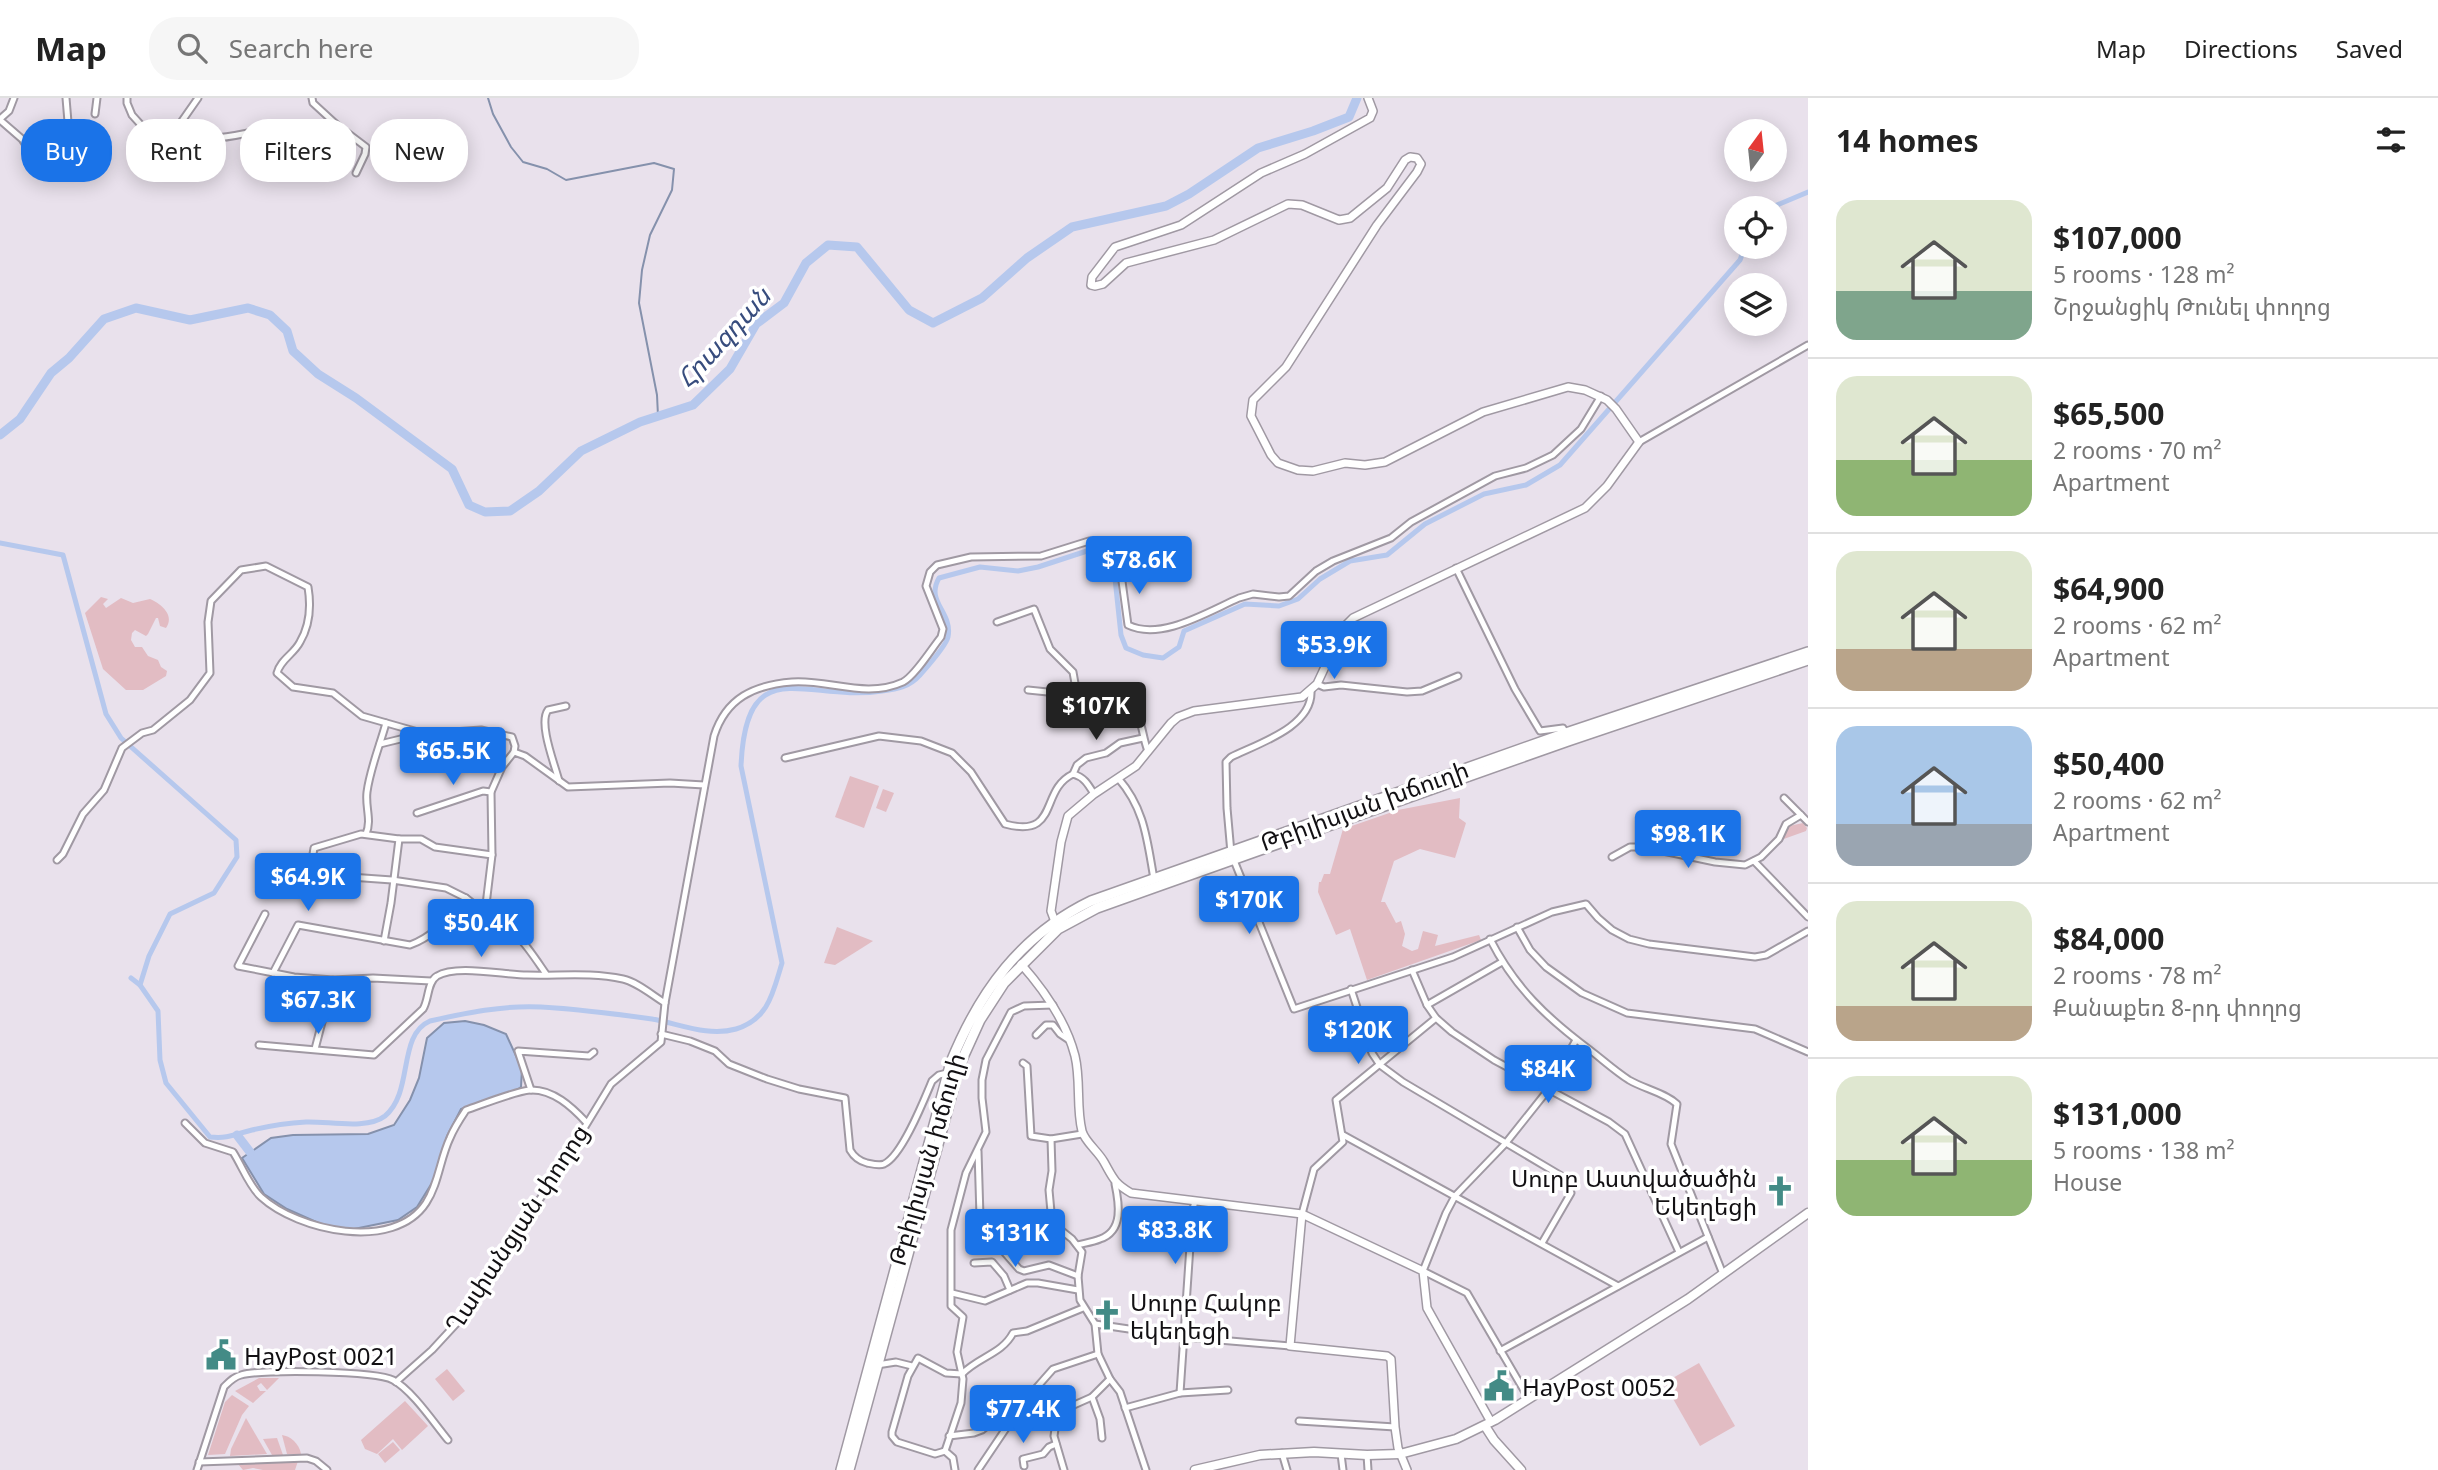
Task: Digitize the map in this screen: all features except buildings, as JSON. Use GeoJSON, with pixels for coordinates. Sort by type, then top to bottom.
{"type":"FeatureCollection","features":[{"type":"Feature","properties":{"kind":"main road","name":"Թբիլիսյան խճուղի"},"geometry":{"type":"LineString","coordinates":[[841,1470],[960,1064],[985,1011],[1004,983],[1056,925],[1566,733],[1808,652]]}},
{"type":"Feature","properties":{"kind":"main road","name":"Թբիլիսյան խճուղի"},"geometry":{"type":"LineString","coordinates":[[849,1470],[868,1383],[877,1365],[947,1073],[982,997],[1015,957],[1091,901],[1154,879],[1232,857],[1808,660]]}},
{"type":"Feature","properties":{"kind":"main road"},"geometry":{"type":"LineString","coordinates":[[1195,1470],[1260,1455],[1282,1453],[1400,1454],[1456,1439],[1488,1424],[1688,1299],[1808,1213]]}},
{"type":"Feature","properties":{"kind":"main road"},"geometry":{"type":"LineString","coordinates":[[1488,1424],[1494,1440],[1521,1470]]}},
{"type":"Feature","properties":{"kind":"street"},"geometry":{"type":"LineString","coordinates":[[14,98],[9,111],[0,120],[21,138]]}},
{"type":"Feature","properties":{"kind":"street"},"geometry":{"type":"LineString","coordinates":[[66,98],[68,119]]}},
{"type":"Feature","properties":{"kind":"street"},"geometry":{"type":"LineString","coordinates":[[95,114],[97,98]]}},
{"type":"Feature","properties":{"kind":"street"},"geometry":{"type":"LineString","coordinates":[[127,98],[136,119]]}},
{"type":"Feature","properties":{"kind":"street"},"geometry":{"type":"LineString","coordinates":[[183,119],[198,98]]}},
{"type":"Feature","properties":{"kind":"street"},"geometry":{"type":"LineString","coordinates":[[312,98],[313,103],[330,119]]}},
{"type":"Feature","properties":{"kind":"street"},"geometry":{"type":"LineString","coordinates":[[1368,98],[1373,111],[1370,118],[1305,154],[1261,173],[1181,225],[1115,247],[1092,277],[1091,285],[1103,284],[1126,263],[1214,240],[1288,204],[1301,205],[1332,219],[1350,218],[1387,188],[1405,160],[1413,157],[1420,160],[1417,172],[1377,225],[1286,367],[1253,400],[1251,416],[1271,456],[1287,467],[1298,470],[1313,471],[1345,463],[1377,464],[1395,459],[1483,412],[1559,387],[1576,387],[1604,398],[1616,409],[1639,442]]}},
{"type":"Feature","properties":{"kind":"street"},"geometry":{"type":"LineString","coordinates":[[356,139],[366,147],[356,173]]}},
{"type":"Feature","properties":{"kind":"street"},"geometry":{"type":"LineString","coordinates":[[1056,925],[1051,911],[1065,825],[1074,809],[1136,766],[1171,723],[1187,713],[1302,697],[1317,684],[1343,628],[1353,618],[1585,508],[1607,486],[1639,442],[1808,345]]}},
{"type":"Feature","properties":{"kind":"street"},"geometry":{"type":"LineString","coordinates":[[947,1073],[939,1075],[932,1082],[902,1144],[884,1164],[875,1165],[862,1162],[853,1156],[850,1150],[845,1098],[799,1089],[767,1079],[729,1064],[715,1051],[661,1032],[716,730],[736,698],[758,689],[793,681],[862,689],[895,685],[907,680],[941,637],[943,629],[926,586],[930,572],[937,565],[971,557],[1041,556],[1089,541],[1111,545],[1118,552],[1128,625],[1138,630],[1158,631],[1253,594],[1289,596],[1316,571],[1333,561],[1391,538],[1411,522],[1495,476],[1526,468],[1553,455],[1581,429],[1604,398]]}},
{"type":"Feature","properties":{"kind":"street"},"geometry":{"type":"LineString","coordinates":[[57,860],[63,854],[83,814],[104,790],[122,748],[142,733],[153,730],[190,700],[210,673],[208,622],[211,601],[241,570],[266,566],[309,587],[311,607],[300,642],[278,667],[277,673],[293,687],[333,693],[362,716],[425,734]]}},
{"type":"Feature","properties":{"kind":"street"},"geometry":{"type":"LineString","coordinates":[[1456,568],[1515,689],[1540,731],[1563,728],[1566,733]]}},
{"type":"Feature","properties":{"kind":"street"},"geometry":{"type":"LineString","coordinates":[[997,622],[1034,609],[1050,649],[1073,672],[1077,695]]}},
{"type":"Feature","properties":{"kind":"street"},"geometry":{"type":"LineString","coordinates":[[1317,684],[1324,687],[1341,684],[1407,692],[1422,691],[1458,676]]}},
{"type":"Feature","properties":{"kind":"street"},"geometry":{"type":"LineString","coordinates":[[1028,690],[1077,695],[1089,701],[1135,710],[1142,722],[1143,738],[1148,751]]}},
{"type":"Feature","properties":{"kind":"street"},"geometry":{"type":"LineString","coordinates":[[1311,691],[1311,701],[1294,725],[1226,762],[1232,857],[1294,1009],[1453,957],[1552,912],[1586,904],[1612,930],[1629,939],[1755,957],[1766,956],[1808,931]]}},
{"type":"Feature","properties":{"kind":"street"},"geometry":{"type":"LineString","coordinates":[[559,781],[545,730],[544,716],[548,710],[566,706]]}},
{"type":"Feature","properties":{"kind":"street"},"geometry":{"type":"LineString","coordinates":[[366,834],[370,823],[366,805],[367,789],[386,723]]}},
{"type":"Feature","properties":{"kind":"street"},"geometry":{"type":"LineString","coordinates":[[380,744],[425,734],[481,730],[512,737],[514,752],[502,767],[491,792],[492,855],[485,913]]}},
{"type":"Feature","properties":{"kind":"street"},"geometry":{"type":"LineString","coordinates":[[785,758],[879,736],[921,741],[952,753],[971,772],[1006,824],[1018,827],[1034,826],[1043,820],[1065,778],[1073,774],[1077,765],[1086,758],[1106,753],[1120,743],[1143,738]]}},
{"type":"Feature","properties":{"kind":"street"},"geometry":{"type":"LineString","coordinates":[[514,752],[525,756],[568,787],[670,783],[704,785]]}},
{"type":"Feature","properties":{"kind":"street"},"geometry":{"type":"LineString","coordinates":[[1073,774],[1081,776],[1094,794]]}},
{"type":"Feature","properties":{"kind":"street"},"geometry":{"type":"LineString","coordinates":[[1118,778],[1132,794],[1142,817],[1154,879]]}},
{"type":"Feature","properties":{"kind":"street"},"geometry":{"type":"LineString","coordinates":[[416,813],[483,791],[491,792]]}},
{"type":"Feature","properties":{"kind":"street"},"geometry":{"type":"LineString","coordinates":[[1784,798],[1808,822]]}},
{"type":"Feature","properties":{"kind":"street"},"geometry":{"type":"LineString","coordinates":[[1612,857],[1630,847],[1644,846],[1715,862],[1745,865],[1761,857],[1776,843],[1786,824],[1801,815]]}},
{"type":"Feature","properties":{"kind":"street"},"geometry":{"type":"LineString","coordinates":[[311,866],[314,848],[360,834],[421,839],[443,849],[492,855]]}},
{"type":"Feature","properties":{"kind":"street"},"geometry":{"type":"LineString","coordinates":[[383,941],[391,903],[398,839]]}},
{"type":"Feature","properties":{"kind":"street"},"geometry":{"type":"LineString","coordinates":[[1754,861],[1808,917]]}},
{"type":"Feature","properties":{"kind":"street"},"geometry":{"type":"LineString","coordinates":[[294,862],[350,877],[446,888],[505,923],[522,939],[546,974]]}},
{"type":"Feature","properties":{"kind":"street"},"geometry":{"type":"LineString","coordinates":[[273,973],[298,925],[410,945],[422,941],[442,925],[466,898]]}},
{"type":"Feature","properties":{"kind":"street"},"geometry":{"type":"LineString","coordinates":[[265,914],[238,967],[294,977],[333,980],[373,978],[431,981]]}},
{"type":"Feature","properties":{"kind":"street"},"geometry":{"type":"LineString","coordinates":[[1517,927],[1530,950],[1546,967],[1583,993],[1627,1013],[1755,1029],[1808,1052]]}},
{"type":"Feature","properties":{"kind":"street"},"geometry":{"type":"LineString","coordinates":[[1490,939],[1502,962],[1526,995],[1576,1040],[1629,1080],[1669,1098],[1676,1104],[1671,1144],[1723,1274]]}},
{"type":"Feature","properties":{"kind":"street"},"geometry":{"type":"LineString","coordinates":[[1427,1005],[1502,962]]}},
{"type":"Feature","properties":{"kind":"street"},"geometry":{"type":"LineString","coordinates":[[1021,964],[1053,1005],[1069,1041],[1075,1057],[1082,1134],[1103,1160],[1115,1184],[1120,1211],[1114,1228],[1104,1238],[1077,1245]]}},
{"type":"Feature","properties":{"kind":"street"},"geometry":{"type":"LineString","coordinates":[[1412,970],[1427,1005],[1436,1018],[1494,1060],[1609,1122],[1625,1135],[1679,1252]]}},
{"type":"Feature","properties":{"kind":"street"},"geometry":{"type":"LineString","coordinates":[[259,1045],[374,1055],[423,1009],[431,981],[438,975],[457,971],[529,975],[583,973],[622,978],[665,1003]]}},
{"type":"Feature","properties":{"kind":"street"},"geometry":{"type":"LineString","coordinates":[[316,1049],[333,980]]}},
{"type":"Feature","properties":{"kind":"street"},"geometry":{"type":"LineString","coordinates":[[1351,989],[1372,1053],[1380,1065],[1505,1144],[1560,1173],[1569,1184],[1571,1193],[1542,1243]]}},
{"type":"Feature","properties":{"kind":"street"},"geometry":{"type":"LineString","coordinates":[[945,1451],[961,1403],[962,1374],[957,1352],[963,1318],[952,1307],[951,1230],[966,1173],[986,1132],[982,1080],[986,1060],[1010,1012],[1024,1006],[1053,1005]]}},
{"type":"Feature","properties":{"kind":"street"},"geometry":{"type":"LineString","coordinates":[[1290,1346],[1302,1214],[1314,1169],[1342,1144],[1343,1135],[1334,1102],[1436,1018]]}},
{"type":"Feature","properties":{"kind":"street"},"geometry":{"type":"LineString","coordinates":[[1035,1035],[1046,1025],[1053,1025],[1069,1041]]}},
{"type":"Feature","properties":{"kind":"street","name":"Ղափանցյան փողոց"},"geometry":{"type":"LineString","coordinates":[[396,1382],[456,1324],[552,1181],[586,1122],[617,1077],[661,1042],[661,1032]]}},
{"type":"Feature","properties":{"kind":"street"},"geometry":{"type":"LineString","coordinates":[[1488,1424],[1427,1308],[1423,1271],[1455,1196],[1505,1144],[1548,1090],[1576,1040]]}},
{"type":"Feature","properties":{"kind":"street"},"geometry":{"type":"LineString","coordinates":[[530,1090],[518,1051],[589,1056],[594,1052]]}},
{"type":"Feature","properties":{"kind":"street"},"geometry":{"type":"LineString","coordinates":[[1023,1063],[1027,1066],[1030,1134],[1035,1138],[1051,1139],[1082,1134]]}},
{"type":"Feature","properties":{"kind":"street"},"geometry":{"type":"LineString","coordinates":[[185,1123],[205,1143],[233,1152],[259,1195],[273,1206],[321,1228],[351,1232],[405,1223],[425,1204],[436,1182],[449,1138],[466,1110],[530,1090],[568,1103],[586,1122]]}},
{"type":"Feature","properties":{"kind":"street"},"geometry":{"type":"LineString","coordinates":[[1343,1135],[1618,1286]]}},
{"type":"Feature","properties":{"kind":"street"},"geometry":{"type":"LineString","coordinates":[[1051,1139],[1052,1171],[1049,1190],[1052,1223],[1082,1252],[1078,1290],[1083,1308],[1095,1324],[1098,1354],[1110,1379],[1120,1392],[1146,1470]]}},
{"type":"Feature","properties":{"kind":"street"},"geometry":{"type":"LineString","coordinates":[[978,1151],[980,1217],[989,1233],[1019,1269],[1027,1271],[1049,1265],[1078,1276]]}},
{"type":"Feature","properties":{"kind":"street"},"geometry":{"type":"LineString","coordinates":[[1115,1184],[1131,1194],[1302,1214],[1467,1293],[1529,1399]]}},
{"type":"Feature","properties":{"kind":"street"},"geometry":{"type":"LineString","coordinates":[[1180,1393],[1190,1246],[1188,1233],[1195,1201]]}},
{"type":"Feature","properties":{"kind":"street"},"geometry":{"type":"LineString","coordinates":[[1500,1351],[1708,1237]]}},
{"type":"Feature","properties":{"kind":"street"},"geometry":{"type":"LineString","coordinates":[[974,1263],[992,1262],[1010,1290]]}},
{"type":"Feature","properties":{"kind":"street"},"geometry":{"type":"LineString","coordinates":[[1006,1280],[1019,1269]]}},
{"type":"Feature","properties":{"kind":"street"},"geometry":{"type":"LineString","coordinates":[[952,1293],[985,1301],[1021,1284],[1038,1283],[1078,1290]]}},
{"type":"Feature","properties":{"kind":"street"},"geometry":{"type":"LineString","coordinates":[[945,1451],[935,1454],[897,1442],[892,1436],[912,1366],[918,1359],[946,1373],[962,1374],[980,1359],[1004,1348],[1013,1333],[1027,1331],[1083,1308]]}},
{"type":"Feature","properties":{"kind":"street"},"geometry":{"type":"LineString","coordinates":[[1095,1324],[1183,1337],[1387,1356],[1391,1359],[1395,1427],[1400,1454],[1407,1470]]}},
{"type":"Feature","properties":{"kind":"street"},"geometry":{"type":"LineString","coordinates":[[978,1470],[1020,1408],[1053,1369],[1098,1354]]}},
{"type":"Feature","properties":{"kind":"street"},"geometry":{"type":"LineString","coordinates":[[877,1365],[896,1362],[912,1366]]}},
{"type":"Feature","properties":{"kind":"street"},"geometry":{"type":"LineString","coordinates":[[197,1470],[224,1387],[242,1374],[280,1372],[374,1375],[396,1382],[448,1440]]}},
{"type":"Feature","properties":{"kind":"street"},"geometry":{"type":"LineString","coordinates":[[949,1436],[982,1430],[1008,1408],[1066,1407],[1092,1397],[1110,1379]]}},
{"type":"Feature","properties":{"kind":"street"},"geometry":{"type":"LineString","coordinates":[[1125,1408],[1180,1393],[1228,1390]]}},
{"type":"Feature","properties":{"kind":"street"},"geometry":{"type":"LineString","coordinates":[[1092,1397],[1100,1419],[1102,1438]]}},
{"type":"Feature","properties":{"kind":"street"},"geometry":{"type":"LineString","coordinates":[[1058,1408],[1054,1429],[1064,1470]]}},
{"type":"Feature","properties":{"kind":"street"},"geometry":{"type":"LineString","coordinates":[[1299,1422],[1395,1427]]}},
{"type":"Feature","properties":{"kind":"street"},"geometry":{"type":"LineString","coordinates":[[1024,1466],[1023,1459],[1043,1454],[1056,1444]]}},
{"type":"Feature","properties":{"kind":"street"},"geometry":{"type":"LineString","coordinates":[[945,1451],[953,1458],[955,1470]]}},
{"type":"Feature","properties":{"kind":"street"},"geometry":{"type":"LineString","coordinates":[[1282,1453],[1287,1470]]}},
{"type":"Feature","properties":{"kind":"street"},"geometry":{"type":"LineString","coordinates":[[1341,1454],[1343,1470]]}},
{"type":"Feature","properties":{"kind":"street"},"geometry":{"type":"LineString","coordinates":[[1367,1455],[1368,1470]]}},
{"type":"Feature","properties":{"kind":"street"},"geometry":{"type":"LineString","coordinates":[[199,1462],[307,1458],[327,1470]]}},
{"type":"Feature","properties":{"kind":"shaded area"},"geometry":{"type":"Polygon","coordinates":[[[101,597],[108,599],[103,604],[106,608],[121,598],[133,603],[150,599],[166,611],[169,619],[166,628],[160,626],[156,618],[146,636],[135,630],[131,640],[135,647],[142,647],[148,656],[158,660],[161,667],[167,671],[166,676],[143,690],[126,690],[103,669],[85,613],[101,597]]]}},
{"type":"Feature","properties":{"kind":"shaded area"},"geometry":{"type":"Polygon","coordinates":[[[850,776],[879,786],[864,828],[835,817],[850,776]]]}},
{"type":"Feature","properties":{"kind":"shaded area"},"geometry":{"type":"Polygon","coordinates":[[[883,789],[894,793],[886,812],[876,808],[883,789]]]}},
{"type":"Feature","properties":{"kind":"shaded area"},"geometry":{"type":"Polygon","coordinates":[[[1460,798],[1459,818],[1466,823],[1455,858],[1420,849],[1394,861],[1381,902],[1385,902],[1396,923],[1401,921],[1405,934],[1402,946],[1412,951],[1418,949],[1423,931],[1438,935],[1435,946],[1479,935],[1481,940],[1367,980],[1350,929],[1336,935],[1318,892],[1319,882],[1324,874],[1330,874],[1343,829],[1398,810],[1460,798]]]}},
{"type":"Feature","properties":{"kind":"shaded area"},"geometry":{"type":"Polygon","coordinates":[[[1803,823],[1806,831],[1781,840],[1789,826],[1803,823]]]}},
{"type":"Feature","properties":{"kind":"shaded area"},"geometry":{"type":"Polygon","coordinates":[[[837,927],[873,941],[835,965],[824,963],[837,927]]]}},
{"type":"Feature","properties":{"kind":"shaded area"},"geometry":{"type":"Polygon","coordinates":[[[1699,1363],[1735,1426],[1700,1446],[1664,1383],[1699,1363]]]}},
{"type":"Feature","properties":{"kind":"shaded area"},"geometry":{"type":"Polygon","coordinates":[[[447,1369],[465,1391],[453,1401],[435,1379],[447,1369]]]}},
{"type":"Feature","properties":{"kind":"shaded area"},"geometry":{"type":"Polygon","coordinates":[[[259,1378],[279,1378],[267,1390],[261,1383],[257,1386],[260,1391],[266,1391],[253,1403],[235,1391],[259,1378]]]}},
{"type":"Feature","properties":{"kind":"shaded area"},"geometry":{"type":"Polygon","coordinates":[[[232,1395],[249,1406],[242,1415],[225,1454],[208,1455],[225,1402],[232,1395]]]}},
{"type":"Feature","properties":{"kind":"shaded area"},"geometry":{"type":"Polygon","coordinates":[[[405,1401],[428,1426],[402,1450],[393,1439],[377,1454],[365,1449],[361,1440],[405,1401]]]}},
{"type":"Feature","properties":{"kind":"shaded area"},"geometry":{"type":"Polygon","coordinates":[[[246,1418],[267,1454],[230,1456],[246,1418]]]}},
{"type":"Feature","properties":{"kind":"shaded area"},"geometry":{"type":"Polygon","coordinates":[[[282,1435],[294,1441],[301,1454],[287,1454],[282,1435]]]}},
{"type":"Feature","properties":{"kind":"shaded area"},"geometry":{"type":"Polygon","coordinates":[[[277,1438],[283,1455],[272,1455],[263,1439],[277,1438]]]}},
{"type":"Feature","properties":{"kind":"shaded area"},"geometry":{"type":"Polygon","coordinates":[[[393,1442],[400,1450],[385,1463],[378,1454],[393,1442]]]}},
{"type":"Feature","properties":{"kind":"shaded area"},"geometry":{"type":"Polygon","coordinates":[[[298,1461],[295,1470],[243,1470],[238,1464],[298,1461]]]}},
{"type":"Feature","properties":{"kind":"water"},"geometry":{"type":"Polygon","coordinates":[[[465,1021],[506,1034],[522,1069],[521,1087],[461,1109],[447,1136],[435,1178],[417,1207],[398,1220],[354,1229],[332,1229],[287,1209],[264,1194],[242,1158],[271,1138],[368,1134],[394,1125],[410,1100],[419,1078],[427,1038],[444,1023],[465,1021]]]}},
{"type":"Feature","properties":{"kind":"waterway"},"geometry":{"type":"LineString","coordinates":[[488,98],[493,114],[511,147],[523,162],[547,169],[566,180],[654,163],[674,169],[672,190],[650,235],[642,270],[639,303],[657,395],[658,416]]}},
{"type":"Feature","properties":{"kind":"waterway","name":"Հրազդան"},"geometry":{"type":"LineString","coordinates":[[0,435],[20,419],[51,373],[69,358],[104,319],[136,308],[190,320],[248,308],[270,315],[287,331],[293,351],[318,374],[356,398],[452,469],[469,505],[485,512],[510,511],[539,491],[581,451],[640,422],[693,405],[730,369],[756,324],[784,303],[806,263],[828,245],[857,247],[909,310],[933,323],[982,298],[1027,258],[1072,227],[1166,206],[1189,194],[1258,148],[1349,117],[1357,98]]}},
{"type":"Feature","properties":{"kind":"waterway"},"geometry":{"type":"LineString","coordinates":[[1787,201],[1808,192]]}},
{"type":"Feature","properties":{"kind":"waterway"},"geometry":{"type":"LineString","coordinates":[[131,978],[140,985],[158,1011],[160,1060],[166,1083],[210,1137],[227,1137],[292,1123],[358,1124],[377,1120],[394,1106],[400,1093],[413,1038],[420,1028],[430,1021],[457,1015],[499,1008],[541,1007],[652,1019],[704,1031],[736,1029],[756,1019],[763,1011],[776,984],[782,963],[741,766],[745,729],[754,706],[768,694],[785,689],[854,693],[882,691],[907,685],[920,675],[944,646],[948,637],[947,621],[935,594],[939,578],[980,567],[1018,571],[1090,550],[1099,551],[1113,560],[1121,635],[1126,648],[1143,655],[1163,658],[1179,647],[1184,631],[1245,604],[1279,606],[1298,599],[1320,579],[1350,561],[1387,555],[1425,524],[1484,494],[1526,485],[1560,465],[1740,259]]}},
{"type":"Feature","properties":{"kind":"waterway"},"geometry":{"type":"LineString","coordinates":[[0,543],[63,555],[106,714],[121,738],[236,840],[237,857],[214,893],[170,914],[149,956],[140,985]]}},
{"type":"Feature","properties":{"kind":"waterway"},"geometry":{"type":"LineString","coordinates":[[237,1135],[250,1152]]}},
{"type":"Feature","properties":{"kind":"place","name":"Սուրբ Աստվածածին Եկեղեցի"},"geometry":{"type":"Point","coordinates":[1780,1191]}},
{"type":"Feature","properties":{"kind":"place","name":"Սուրբ Հակոբ եկեղեցի"},"geometry":{"type":"Point","coordinates":[1107,1315]}},
{"type":"Feature","properties":{"kind":"place","name":"HayPost 0021"},"geometry":{"type":"Point","coordinates":[221,1355]}},
{"type":"Feature","properties":{"kind":"place","name":"HayPost 0052"},"geometry":{"type":"Point","coordinates":[1499,1386]}}]}
